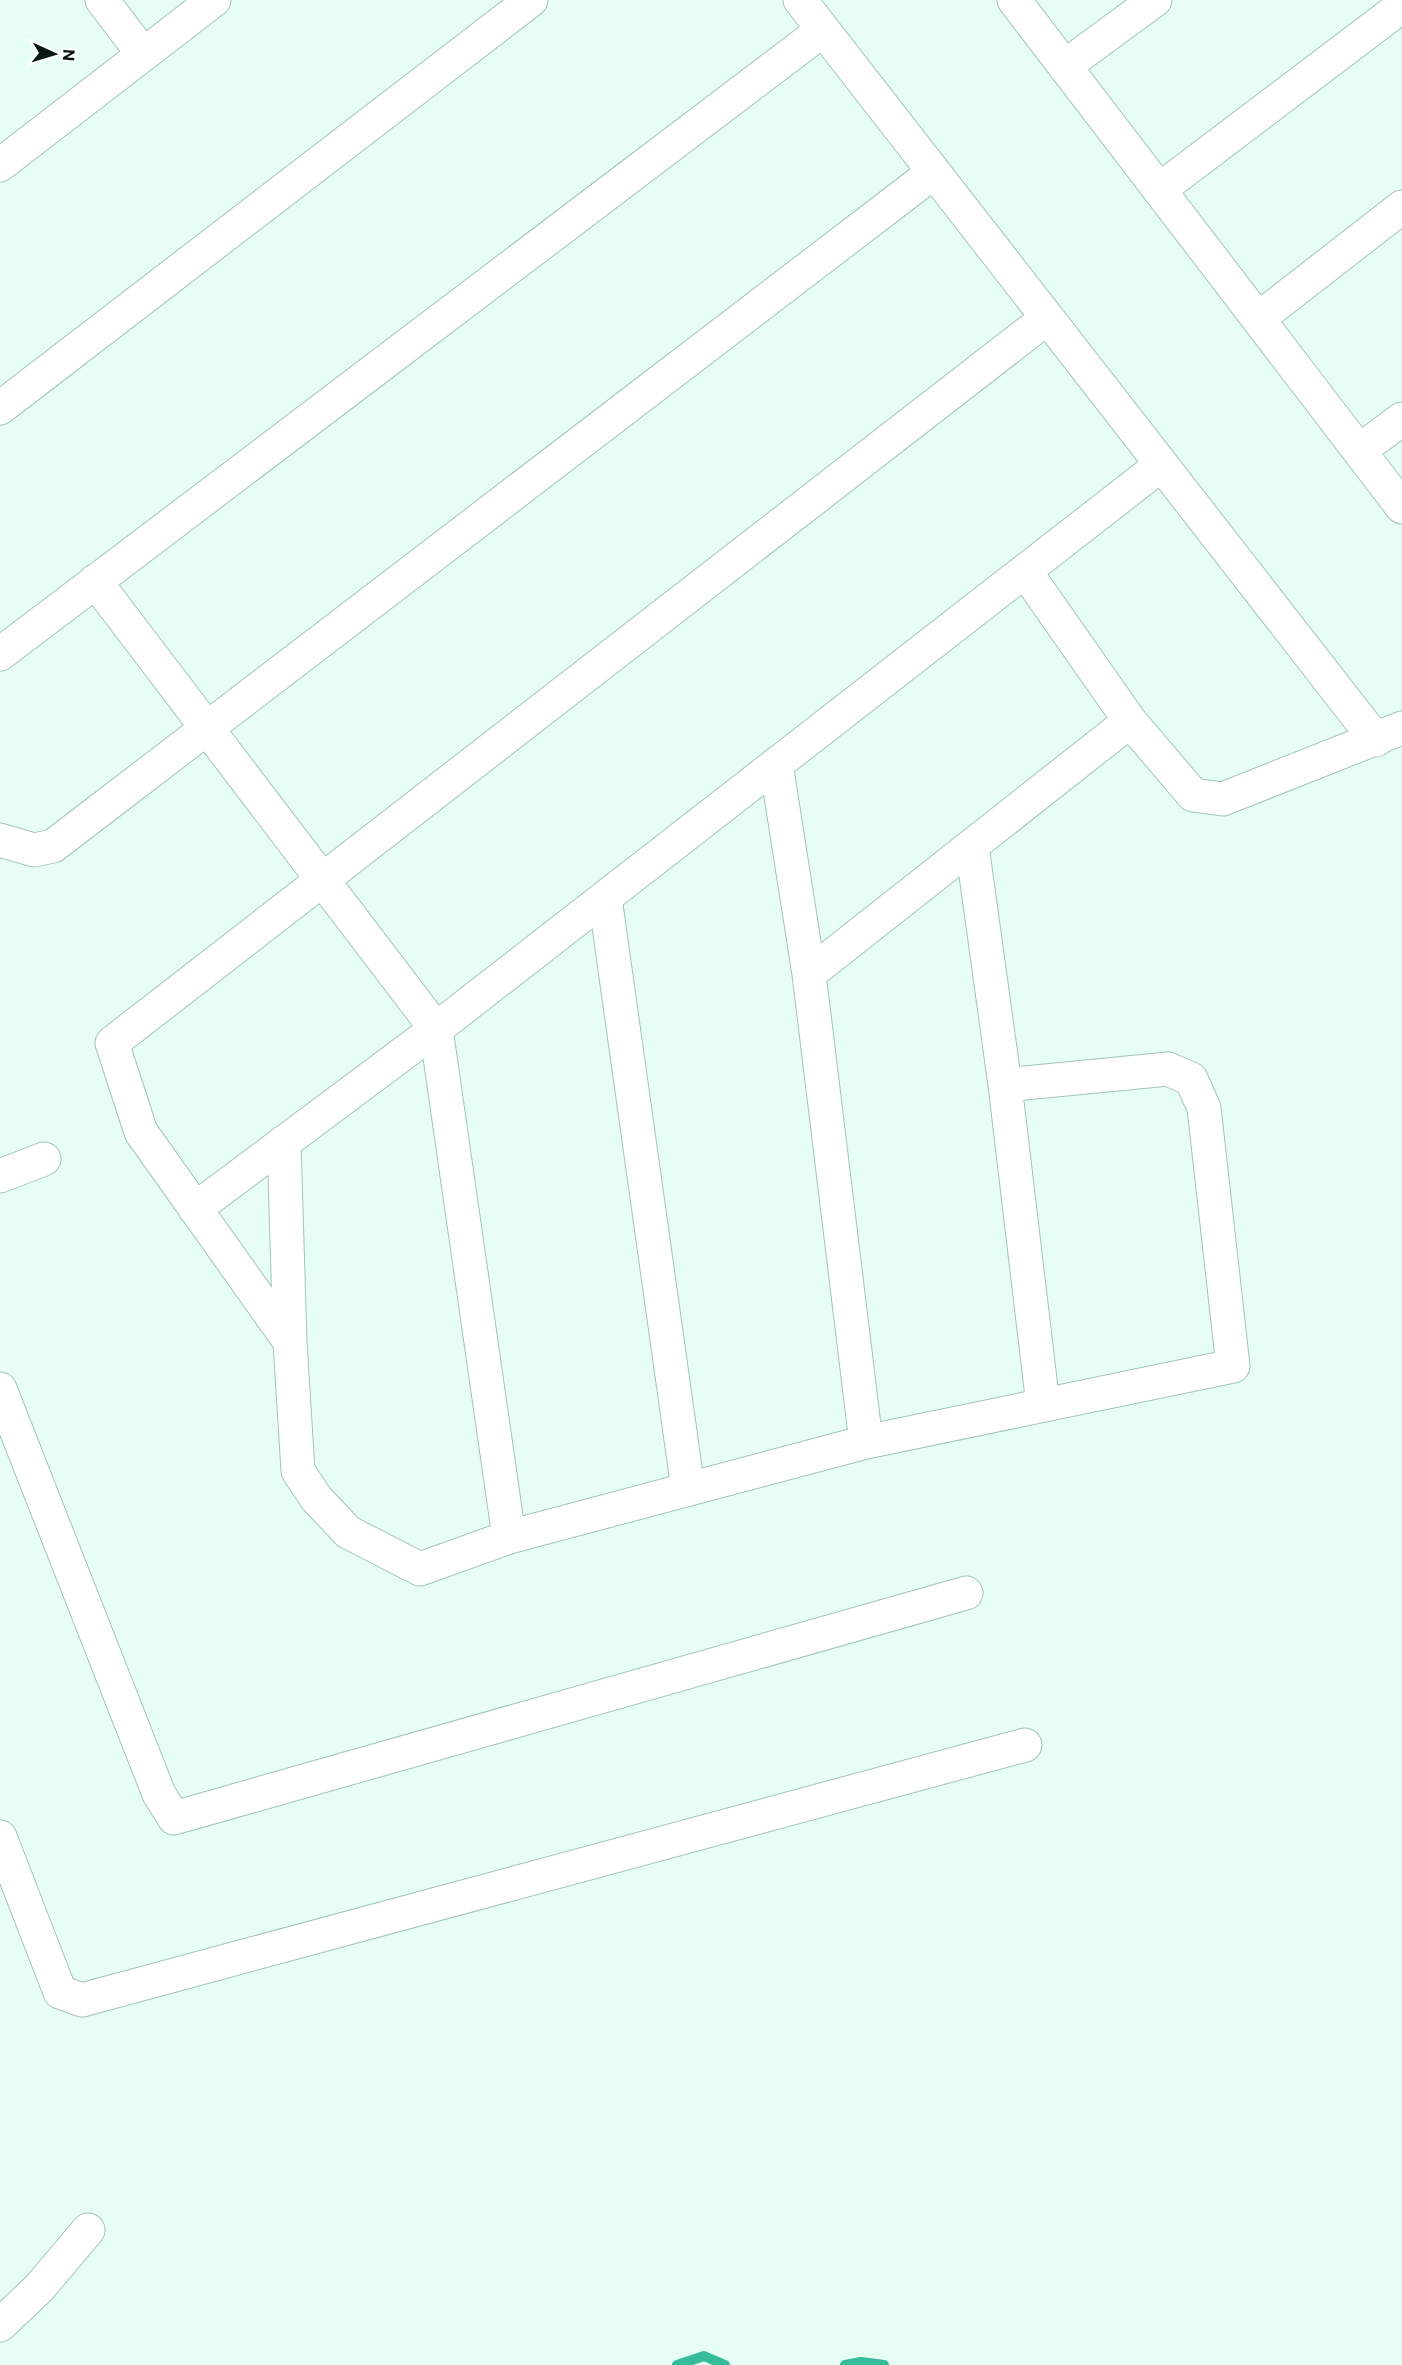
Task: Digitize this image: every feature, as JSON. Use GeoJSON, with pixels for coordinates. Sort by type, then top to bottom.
{"type":"FeatureCollection","features":[{"type":"Feature","properties":{"kind":"street"},"geometry":{"type":"LineString","coordinates":[[102,0],[143,54]]}},
{"type":"Feature","properties":{"kind":"street"},"geometry":{"type":"LineString","coordinates":[[0,165],[214,0]]}},
{"type":"Feature","properties":{"kind":"street"},"geometry":{"type":"LineString","coordinates":[[0,408],[531,0]]}},
{"type":"Feature","properties":{"kind":"street"},"geometry":{"type":"LineString","coordinates":[[800,0],[1161,465],[1389,734],[1223,799],[1193,795],[1130,721],[1025,571]]}},
{"type":"Feature","properties":{"kind":"street"},"geometry":{"type":"LineString","coordinates":[[1014,0],[1402,507]]}},
{"type":"Feature","properties":{"kind":"street"},"geometry":{"type":"LineString","coordinates":[[1065,66],[1155,0]]}},
{"type":"Feature","properties":{"kind":"street"},"geometry":{"type":"LineString","coordinates":[[1160,190],[1402,6]]}},
{"type":"Feature","properties":{"kind":"street"},"geometry":{"type":"LineString","coordinates":[[0,654],[823,30]]}},
{"type":"Feature","properties":{"kind":"street"},"geometry":{"type":"LineString","coordinates":[[0,840],[34,850],[53,846],[934,172]]}},
{"type":"Feature","properties":{"kind":"street"},"geometry":{"type":"LineString","coordinates":[[1258,319],[1402,207]]}},
{"type":"Feature","properties":{"kind":"street"},"geometry":{"type":"LineString","coordinates":[[290,1342],[141,1132],[111,1043],[1047,318]]}},
{"type":"Feature","properties":{"kind":"street"},"geometry":{"type":"LineString","coordinates":[[1359,452],[1402,419]]}},
{"type":"Feature","properties":{"kind":"street"},"geometry":{"type":"LineString","coordinates":[[195,1209],[436,1029],[1161,465]]}},
{"type":"Feature","properties":{"kind":"street"},"geometry":{"type":"LineString","coordinates":[[95,581],[436,1029],[509,1537]]}},
{"type":"Feature","properties":{"kind":"street"},"geometry":{"type":"LineString","coordinates":[[809,974],[1130,721]]}},
{"type":"Feature","properties":{"kind":"street"},"geometry":{"type":"LineString","coordinates":[[776,764],[809,974],[866,1442]]}},
{"type":"Feature","properties":{"kind":"street"},"geometry":{"type":"LineString","coordinates":[[972,846],[1005,1085],[1043,1405]]}},
{"type":"Feature","properties":{"kind":"street"},"geometry":{"type":"LineString","coordinates":[[605,898],[688,1489]]}},
{"type":"Feature","properties":{"kind":"street"},"geometry":{"type":"LineString","coordinates":[[284,1142],[290,1342],[298,1471],[316,1498],[348,1532],[420,1569],[509,1537],[866,1442],[1233,1366],[1204,1108],[1191,1079],[1168,1070],[1005,1085]]}},
{"type":"Feature","properties":{"kind":"street"},"geometry":{"type":"LineString","coordinates":[[0,1176],[44,1159]]}},
{"type":"Feature","properties":{"kind":"street"},"geometry":{"type":"LineString","coordinates":[[0,1389],[159,1794],[174,1818],[966,1593]]}},
{"type":"Feature","properties":{"kind":"street"},"geometry":{"type":"LineString","coordinates":[[0,1837],[60,1992],[82,2000],[1025,1745]]}},
{"type":"Feature","properties":{"kind":"street"},"geometry":{"type":"LineString","coordinates":[[0,2325],[40,2287],[88,2230]]}},
{"type":"Feature","properties":{"kind":"waterway"},"geometry":{"type":"LineString","coordinates":[[677,2365],[704,2356],[725,2365]]}},
{"type":"Feature","properties":{"kind":"waterway"},"geometry":{"type":"LineString","coordinates":[[845,2365],[861,2362],[884,2365]]}}]}
